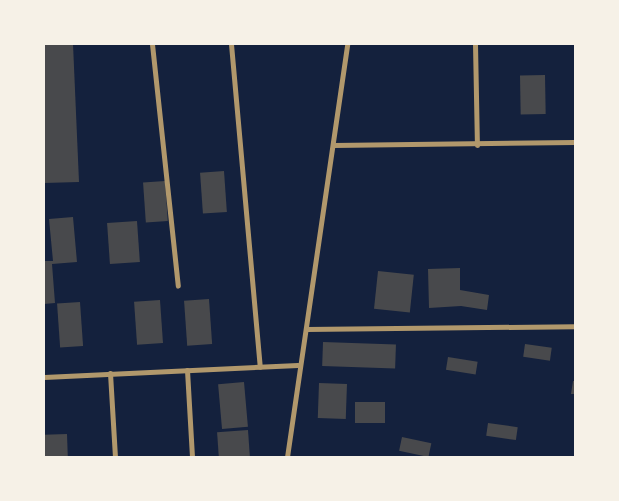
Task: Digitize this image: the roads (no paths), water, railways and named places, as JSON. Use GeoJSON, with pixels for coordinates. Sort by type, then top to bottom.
{"type":"FeatureCollection","features":[{"type":"Feature","properties":{"kind":"street"},"geometry":{"type":"LineString","coordinates":[[152,44],[178,286]]}},
{"type":"Feature","properties":{"kind":"street"},"geometry":{"type":"LineString","coordinates":[[231,44],[260,367]]}},
{"type":"Feature","properties":{"kind":"street"},"geometry":{"type":"LineString","coordinates":[[287,457],[298,365],[306,329],[347,44]]}},
{"type":"Feature","properties":{"kind":"street"},"geometry":{"type":"LineString","coordinates":[[474,44],[477,144]]}},
{"type":"Feature","properties":{"kind":"street"},"geometry":{"type":"LineString","coordinates":[[333,145],[575,142]]}},
{"type":"Feature","properties":{"kind":"street"},"geometry":{"type":"LineString","coordinates":[[306,329],[575,326]]}},
{"type":"Feature","properties":{"kind":"street"},"geometry":{"type":"LineString","coordinates":[[44,377],[298,365]]}},
{"type":"Feature","properties":{"kind":"street"},"geometry":{"type":"LineString","coordinates":[[186,370],[192,457]]}},
{"type":"Feature","properties":{"kind":"street"},"geometry":{"type":"LineString","coordinates":[[110,373],[115,457]]}}]}
